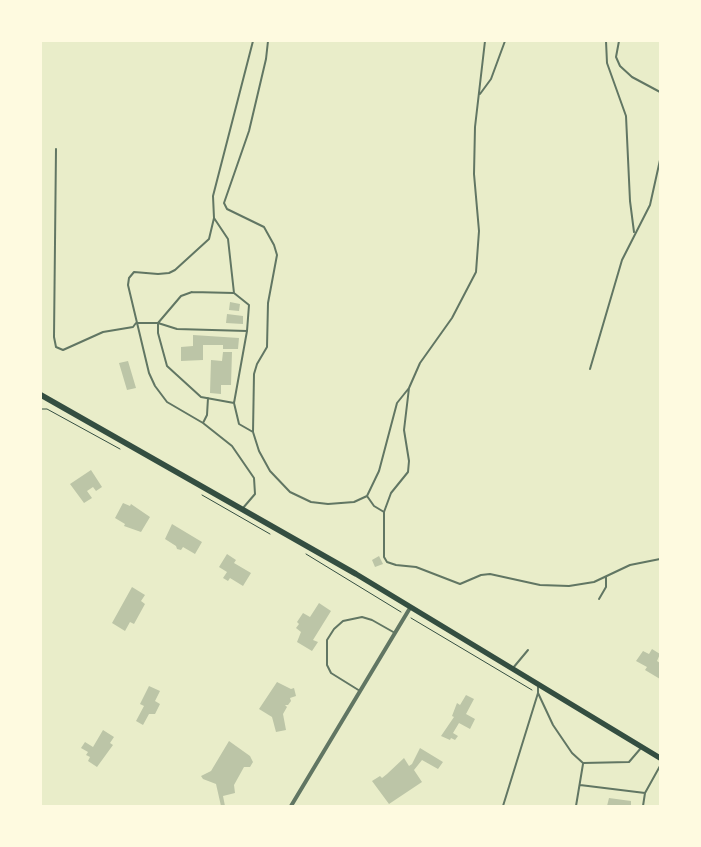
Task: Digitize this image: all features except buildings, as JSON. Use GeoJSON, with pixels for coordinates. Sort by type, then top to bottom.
{"type":"FeatureCollection","features":[{"type":"Feature","properties":{"kind":"main road"},"geometry":{"type":"LineString","coordinates":[[41,394],[243,508],[660,758]]}},
{"type":"Feature","properties":{"kind":"street"},"geometry":{"type":"LineString","coordinates":[[291,806],[410,608]]}},
{"type":"Feature","properties":{"kind":"lane"},"geometry":{"type":"LineString","coordinates":[[243,508],[255,494],[254,478],[232,446],[203,423],[167,402],[155,386],[149,373],[136,323],[129,291],[129,278],[134,272],[158,274],[176,270],[209,238],[214,218],[213,196],[254,41]]}},
{"type":"Feature","properties":{"kind":"lane"},"geometry":{"type":"LineString","coordinates":[[268,41],[266,59],[249,131],[224,203],[227,210],[264,227],[277,255],[268,303],[267,347],[257,364],[254,374],[253,432],[259,451],[270,471],[281,485],[311,502],[339,504],[354,502],[368,496],[379,471],[397,403],[409,388],[420,362],[452,318],[476,272],[479,231],[474,157],[475,112],[480,94],[485,41]]}},
{"type":"Feature","properties":{"kind":"lane"},"geometry":{"type":"LineString","coordinates":[[480,94],[491,79],[505,41]]}},
{"type":"Feature","properties":{"kind":"lane"},"geometry":{"type":"LineString","coordinates":[[606,41],[607,63],[626,116],[634,232]]}},
{"type":"Feature","properties":{"kind":"lane"},"geometry":{"type":"LineString","coordinates":[[620,41],[616,57],[620,66],[632,78],[660,92]]}},
{"type":"Feature","properties":{"kind":"lane"},"geometry":{"type":"LineString","coordinates":[[56,149],[54,337],[56,347],[63,350],[104,332],[133,327],[136,323],[158,322],[177,328],[247,331]]}},
{"type":"Feature","properties":{"kind":"lane"},"geometry":{"type":"LineString","coordinates":[[590,369],[622,260],[634,232],[644,219],[650,205],[660,160]]}},
{"type":"Feature","properties":{"kind":"lane"},"geometry":{"type":"LineString","coordinates":[[214,218],[228,239],[234,293]]}},
{"type":"Feature","properties":{"kind":"lane"},"geometry":{"type":"LineString","coordinates":[[234,403],[201,396],[167,366],[158,333],[158,322],[181,296],[192,292],[234,293],[249,305],[247,331],[234,403],[239,424],[253,432]]}},
{"type":"Feature","properties":{"kind":"lane"},"geometry":{"type":"LineString","coordinates":[[409,388],[404,430],[409,461],[408,472],[391,492],[384,512],[384,557],[387,562],[438,574],[460,584],[481,575],[490,574],[540,586],[569,586],[594,582],[630,565],[660,558]]}},
{"type":"Feature","properties":{"kind":"lane"},"geometry":{"type":"LineString","coordinates":[[203,423],[207,415],[208,398]]}},
{"type":"Feature","properties":{"kind":"lane"},"geometry":{"type":"LineString","coordinates":[[368,496],[374,506],[384,512]]}},
{"type":"Feature","properties":{"kind":"lane"},"geometry":{"type":"LineString","coordinates":[[599,599],[606,587],[606,577]]}},
{"type":"Feature","properties":{"kind":"lane"},"geometry":{"type":"LineString","coordinates":[[360,691],[331,672],[327,665],[327,640],[334,629],[343,621],[362,617],[372,620],[395,633]]}},
{"type":"Feature","properties":{"kind":"lane"},"geometry":{"type":"LineString","coordinates":[[512,670],[528,650]]}},
{"type":"Feature","properties":{"kind":"lane"},"geometry":{"type":"LineString","coordinates":[[504,806],[538,693],[538,685]]}},
{"type":"Feature","properties":{"kind":"lane"},"geometry":{"type":"LineString","coordinates":[[538,693],[553,725],[572,753],[583,763],[629,762],[642,747]]}},
{"type":"Feature","properties":{"kind":"lane"},"geometry":{"type":"LineString","coordinates":[[576,806],[583,763]]}},
{"type":"Feature","properties":{"kind":"lane"},"geometry":{"type":"LineString","coordinates":[[643,806],[645,793],[660,766]]}},
{"type":"Feature","properties":{"kind":"lane"},"geometry":{"type":"LineString","coordinates":[[580,785],[645,793]]}},
{"type":"Feature","properties":{"kind":"path"},"geometry":{"type":"LineString","coordinates":[[41,409],[47,409],[122,450]]}},
{"type":"Feature","properties":{"kind":"path"},"geometry":{"type":"LineString","coordinates":[[202,495],[271,534]]}},
{"type":"Feature","properties":{"kind":"path"},"geometry":{"type":"LineString","coordinates":[[301,551],[538,693]]}}]}
